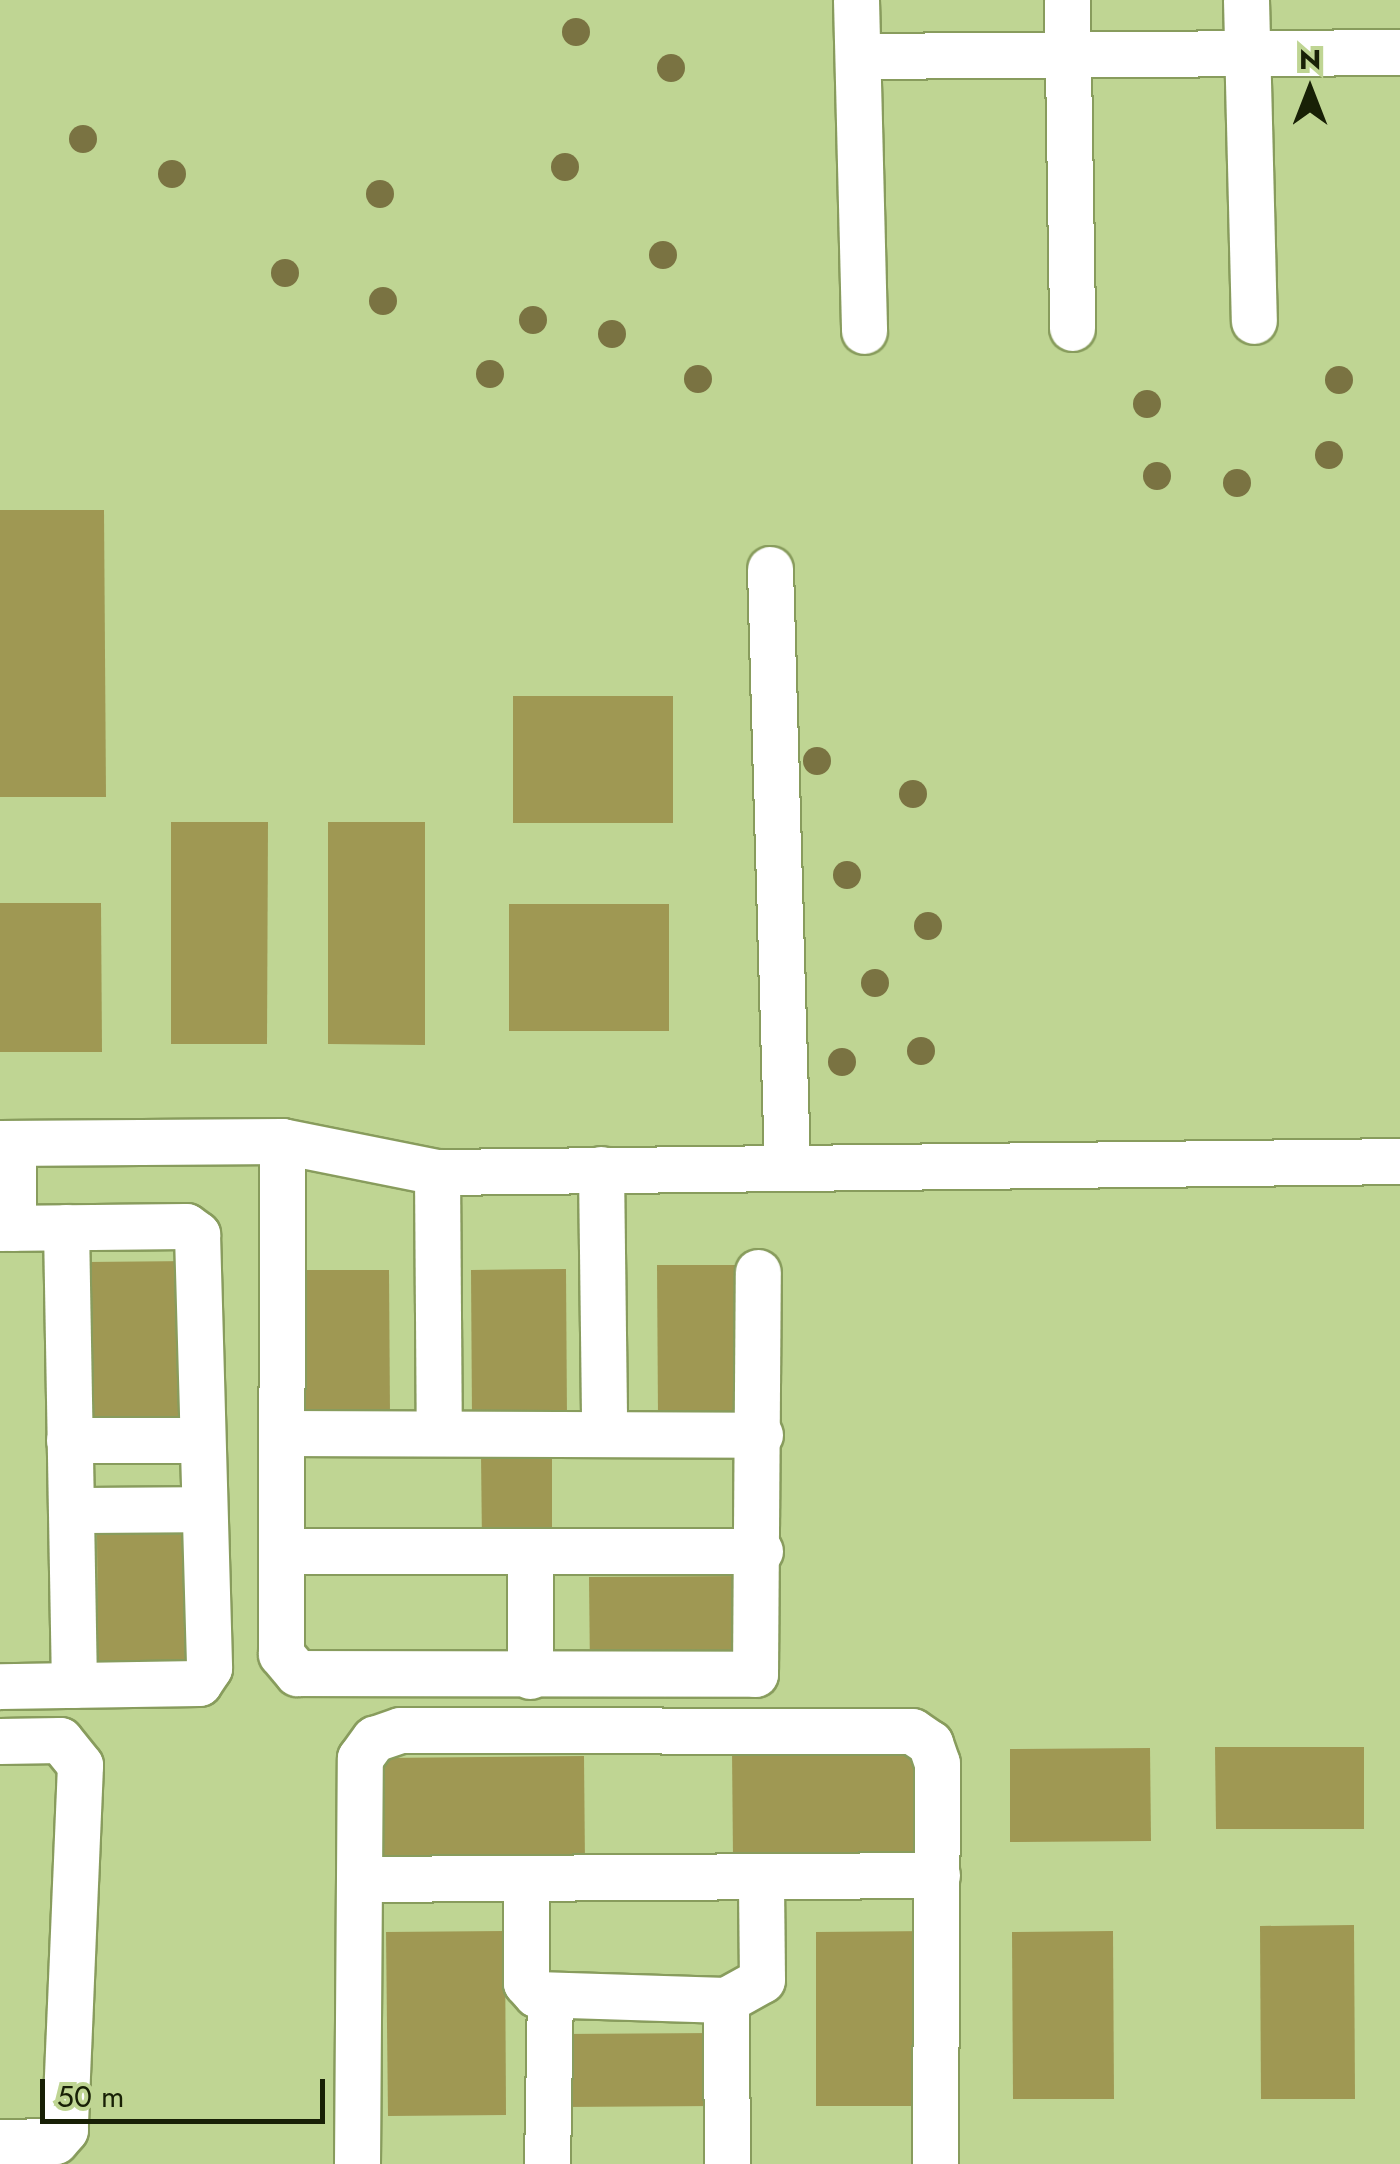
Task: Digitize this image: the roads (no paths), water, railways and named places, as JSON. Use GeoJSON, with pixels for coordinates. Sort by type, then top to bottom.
{"type":"FeatureCollection","features":[{"type":"Feature","properties":{"kind":"street"},"geometry":{"type":"LineString","coordinates":[[856,0],[864,331]]}},
{"type":"Feature","properties":{"kind":"street"},"geometry":{"type":"LineString","coordinates":[[1067,0],[1072,328]]}},
{"type":"Feature","properties":{"kind":"street"},"geometry":{"type":"LineString","coordinates":[[1246,0],[1254,321]]}},
{"type":"Feature","properties":{"kind":"street"},"geometry":{"type":"LineString","coordinates":[[858,56],[1400,52]]}},
{"type":"Feature","properties":{"kind":"street"},"geometry":{"type":"LineString","coordinates":[[770,569],[787,1166]]}},
{"type":"Feature","properties":{"kind":"street"},"geometry":{"type":"LineString","coordinates":[[0,1686],[204,1680],[204,1509],[193,1228],[7,1228],[6,1143],[282,1142],[436,1172],[1400,1161]]}},
{"type":"Feature","properties":{"kind":"street"},"geometry":{"type":"LineString","coordinates":[[282,1142],[285,1667],[310,1675],[752,1676],[761,1661],[758,1272]]}},
{"type":"Feature","properties":{"kind":"street"},"geometry":{"type":"LineString","coordinates":[[601,1169],[604,1433]]}},
{"type":"Feature","properties":{"kind":"street"},"geometry":{"type":"LineString","coordinates":[[436,1172],[440,1432]]}},
{"type":"Feature","properties":{"kind":"street"},"geometry":{"type":"LineString","coordinates":[[66,1227],[74,1685]]}},
{"type":"Feature","properties":{"kind":"street"},"geometry":{"type":"LineString","coordinates":[[282,1433],[760,1435]]}},
{"type":"Feature","properties":{"kind":"street"},"geometry":{"type":"LineString","coordinates":[[69,1440],[202,1440]]}},
{"type":"Feature","properties":{"kind":"street"},"geometry":{"type":"LineString","coordinates":[[71,1510],[204,1509]]}},
{"type":"Feature","properties":{"kind":"street"},"geometry":{"type":"LineString","coordinates":[[283,1551],[760,1550]]}},
{"type":"Feature","properties":{"kind":"street"},"geometry":{"type":"LineString","coordinates":[[530,1551],[530,1676]]}},
{"type":"Feature","properties":{"kind":"street"},"geometry":{"type":"LineString","coordinates":[[357,2164],[360,1758],[374,1739],[400,1730],[912,1731],[937,1762],[935,2164]]}},
{"type":"Feature","properties":{"kind":"street"},"geometry":{"type":"LineString","coordinates":[[0,1741],[60,1740],[80,1765],[65,2130],[55,2142],[0,2142]]}},
{"type":"Feature","properties":{"kind":"street"},"geometry":{"type":"LineString","coordinates":[[360,1879],[937,1874]]}},
{"type":"Feature","properties":{"kind":"street"},"geometry":{"type":"LineString","coordinates":[[526,1879],[526,1983],[550,1999],[726,2000],[762,1980],[761,1877]]}},
{"type":"Feature","properties":{"kind":"street"},"geometry":{"type":"LineString","coordinates":[[548,2164],[550,1999]]}},
{"type":"Feature","properties":{"kind":"street"},"geometry":{"type":"LineString","coordinates":[[726,2000],[726,2164]]}}]}
